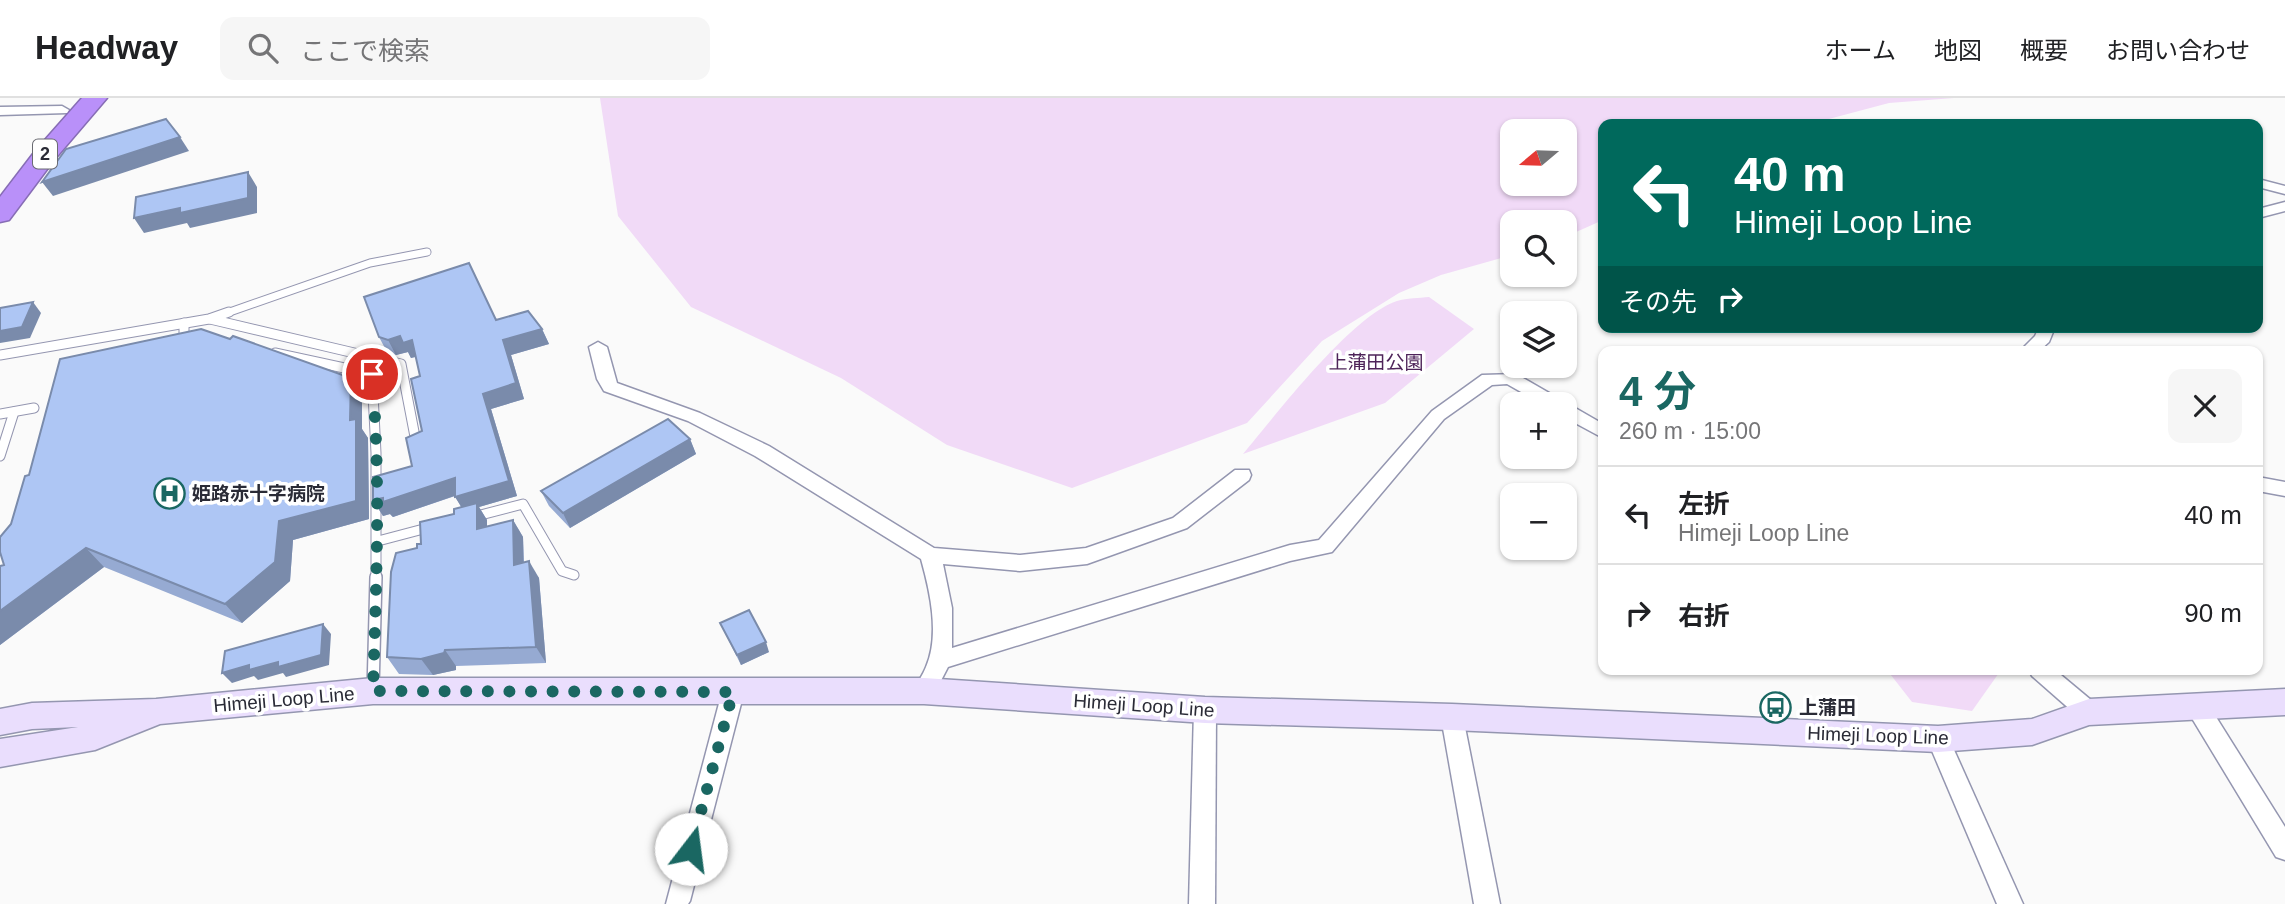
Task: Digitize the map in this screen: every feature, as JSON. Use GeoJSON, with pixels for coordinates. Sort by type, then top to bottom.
{"type":"FeatureCollection","features":[{"type":"Feature","properties":{"kind":"highway","name":"2"},"geometry":{"type":"LineString","coordinates":[[0,214],[45,155],[95,98]]}},
{"type":"Feature","properties":{"kind":"highway","name":"2"},"geometry":{"type":"LineString","coordinates":[[0,181],[68,104]]}},
{"type":"Feature","properties":{"kind":"main road","name":"Himeji Loop Line"},"geometry":{"type":"LineString","coordinates":[[0,722],[32,716],[156,712],[373,691],[924,691],[1205,710],[1452,717],[1938,739],[2032,732],[2089,712],[2285,702]]}},
{"type":"Feature","properties":{"kind":"main road"},"geometry":{"type":"LineString","coordinates":[[0,753],[79,742],[118,732],[156,712]]}},
{"type":"Feature","properties":{"kind":"street"},"geometry":{"type":"LineString","coordinates":[[0,111],[68,104]]}},
{"type":"Feature","properties":{"kind":"street"},"geometry":{"type":"LineString","coordinates":[[2263,184],[2285,190]]}},
{"type":"Feature","properties":{"kind":"street"},"geometry":{"type":"LineString","coordinates":[[2263,213],[2285,206]]}},
{"type":"Feature","properties":{"kind":"street"},"geometry":{"type":"LineString","coordinates":[[598,347],[610,387],[694,417],[762,451],[930,555],[1020,563],[1087,556],[1180,523],[1242,475]]}},
{"type":"Feature","properties":{"kind":"street"},"geometry":{"type":"LineString","coordinates":[[939,662],[1290,553],[1325,547],[1438,415],[1488,379],[1510,378],[1534,392]]}},
{"type":"Feature","properties":{"kind":"street"},"geometry":{"type":"LineString","coordinates":[[1577,417],[1598,429]]}},
{"type":"Feature","properties":{"kind":"street"},"geometry":{"type":"LineString","coordinates":[[2263,485],[2285,489]]}},
{"type":"Feature","properties":{"kind":"street"},"geometry":{"type":"LineString","coordinates":[[924,691],[939,662],[942,613],[930,555]]}},
{"type":"Feature","properties":{"kind":"street"},"geometry":{"type":"LineString","coordinates":[[2046,675],[2089,712]]}},
{"type":"Feature","properties":{"kind":"street"},"geometry":{"type":"LineString","coordinates":[[677,901],[733,692]]}},
{"type":"Feature","properties":{"kind":"street"},"geometry":{"type":"LineString","coordinates":[[2198,708],[2285,849]]}},
{"type":"Feature","properties":{"kind":"street"},"geometry":{"type":"LineString","coordinates":[[1202,904],[1205,710]]}},
{"type":"Feature","properties":{"kind":"street"},"geometry":{"type":"LineString","coordinates":[[1452,717],[1486,904]]}},
{"type":"Feature","properties":{"kind":"street"},"geometry":{"type":"LineString","coordinates":[[1938,739],[2010,904]]}},
{"type":"Feature","properties":{"kind":"lane"},"geometry":{"type":"LineString","coordinates":[[0,355],[209,319],[370,263],[427,252]]}},
{"type":"Feature","properties":{"kind":"lane"},"geometry":{"type":"LineString","coordinates":[[209,319],[401,364],[416,442]]}},
{"type":"Feature","properties":{"kind":"lane"},"geometry":{"type":"LineString","coordinates":[[184,323],[184,340],[197,339]]}},
{"type":"Feature","properties":{"kind":"lane"},"geometry":{"type":"LineString","coordinates":[[264,350],[372,374],[377,434],[378,541],[373,691]]}},
{"type":"Feature","properties":{"kind":"lane"},"geometry":{"type":"LineString","coordinates":[[0,414],[34,408]]}},
{"type":"Feature","properties":{"kind":"lane"},"geometry":{"type":"LineString","coordinates":[[0,456],[13,412]]}},
{"type":"Feature","properties":{"kind":"lane"},"geometry":{"type":"LineString","coordinates":[[457,521],[523,504],[562,571],[574,575]]}},
{"type":"Feature","properties":{"kind":"lane"},"geometry":{"type":"LineString","coordinates":[[378,541],[444,524]]}},
{"type":"Feature","properties":{"kind":"green space"},"geometry":{"type":"Polygon","coordinates":[[[600,98],[1954,98],[1889,103],[1829,119],[1598,119],[1598,222],[1577,232],[1577,210],[1500,210],[1500,258],[1441,275],[1399,293],[1322,341],[1247,423],[1072,488],[947,445],[841,378],[691,307],[618,216],[600,98]]]}},
{"type":"Feature","properties":{"kind":"green space","name":"上蒲田公園"},"geometry":{"type":"Polygon","coordinates":[[[1429,297],[1474,329],[1385,403],[1243,454],[1315,368],[1358,326],[1379,310],[1397,301],[1429,297]]]}},
{"type":"Feature","properties":{"kind":"green space"},"geometry":{"type":"Polygon","coordinates":[[[1891,675],[1997,675],[1972,711],[1912,702],[1891,675]]]}},
{"type":"Feature","properties":{"kind":"building"},"geometry":{"type":"Polygon","coordinates":[[[166,119],[180,137],[42,182],[66,149],[166,119]]]}},
{"type":"Feature","properties":{"kind":"building"},"geometry":{"type":"Polygon","coordinates":[[[248,172],[248,198],[180,213],[180,208],[134,218],[136,197],[248,172]]]}},
{"type":"Feature","properties":{"kind":"building"},"geometry":{"type":"Polygon","coordinates":[[[469,263],[496,320],[528,311],[542,329],[503,340],[516,383],[483,394],[509,481],[455,497],[455,478],[383,502],[383,498],[373,500],[373,477],[412,466],[406,438],[422,431],[411,379],[420,376],[412,340],[403,343],[400,336],[388,340],[379,337],[364,297],[469,263]]]}},
{"type":"Feature","properties":{"kind":"building"},"geometry":{"type":"Polygon","coordinates":[[[33,302],[22,327],[0,331],[0,308],[33,302]]]}},
{"type":"Feature","properties":{"kind":"building"},"geometry":{"type":"Polygon","coordinates":[[[201,329],[230,339],[233,336],[351,378],[350,420],[356,419],[356,501],[279,521],[275,562],[225,604],[86,548],[0,611],[0,566],[4,565],[0,552],[0,537],[11,524],[25,476],[29,475],[60,359],[201,329]]]}},
{"type":"Feature","properties":{"kind":"building"},"geometry":{"type":"Polygon","coordinates":[[[668,419],[690,439],[563,513],[541,491],[668,419]]]}},
{"type":"Feature","properties":{"kind":"building"},"geometry":{"type":"Polygon","coordinates":[[[477,503],[477,529],[513,520],[514,565],[529,561],[536,647],[445,650],[444,653],[421,659],[387,657],[391,572],[396,553],[417,548],[417,544],[421,544],[420,522],[454,514],[454,509],[477,503]]]}},
{"type":"Feature","properties":{"kind":"building"},"geometry":{"type":"Polygon","coordinates":[[[749,610],[766,642],[737,655],[720,623],[749,610]]]}},
{"type":"Feature","properties":{"kind":"building"},"geometry":{"type":"Polygon","coordinates":[[[323,624],[321,655],[278,667],[278,662],[249,670],[249,665],[222,673],[225,651],[323,624]]]}},
{"type":"Feature","properties":{"kind":"place","name":"姫路赤十字病院"},"geometry":{"type":"Point","coordinates":[169,493]}},
{"type":"Feature","properties":{"kind":"place","name":"上蒲田"},"geometry":{"type":"Point","coordinates":[1776,707]}},
{"type":"Feature","properties":{"kind":"route"},"geometry":{"type":"LineString","coordinates":[[372,374],[377,434],[378,514],[373,691],[733,692],[691,849]]}}]}
